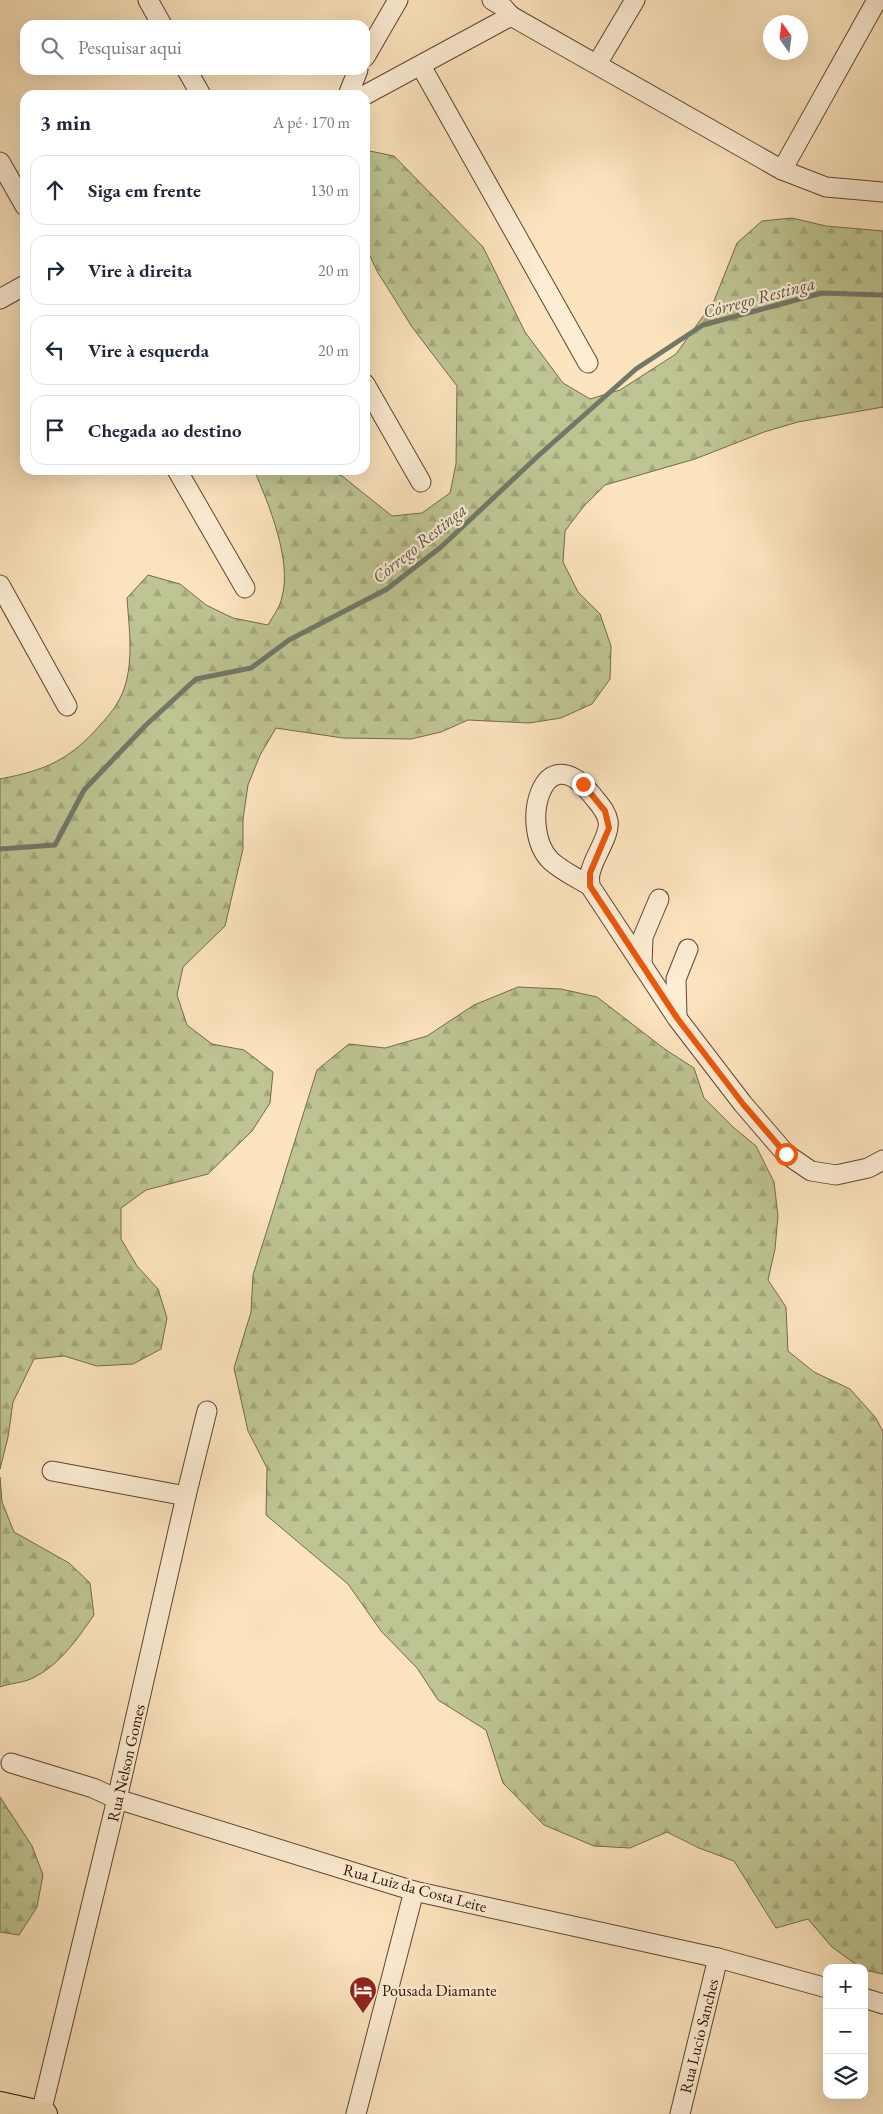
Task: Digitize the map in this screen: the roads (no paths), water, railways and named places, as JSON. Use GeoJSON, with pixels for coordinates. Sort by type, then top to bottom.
{"type":"FeatureCollection","features":[{"type":"Feature","properties":{"kind":"main road"},"geometry":{"type":"LineString","coordinates":[[0,2104],[43,2114]]}},
{"type":"Feature","properties":{"kind":"street"},"geometry":{"type":"LineString","coordinates":[[370,48],[398,0]]}},
{"type":"Feature","properties":{"kind":"street"},"geometry":{"type":"LineString","coordinates":[[492,0],[502,6],[511,16],[782,170],[826,187],[883,192]]}},
{"type":"Feature","properties":{"kind":"street"},"geometry":{"type":"LineString","coordinates":[[597,64],[635,0]]}},
{"type":"Feature","properties":{"kind":"street"},"geometry":{"type":"LineString","coordinates":[[782,170],[877,0]]}},
{"type":"Feature","properties":{"kind":"street"},"geometry":{"type":"LineString","coordinates":[[151,2],[160,20]]}},
{"type":"Feature","properties":{"kind":"street"},"geometry":{"type":"LineString","coordinates":[[370,92],[511,16]]}},
{"type":"Feature","properties":{"kind":"street"},"geometry":{"type":"LineString","coordinates":[[421,66],[588,363]]}},
{"type":"Feature","properties":{"kind":"street"},"geometry":{"type":"LineString","coordinates":[[190,75],[198,90]]}},
{"type":"Feature","properties":{"kind":"street"},"geometry":{"type":"LineString","coordinates":[[350,90],[356,75]]}},
{"type":"Feature","properties":{"kind":"street"},"geometry":{"type":"LineString","coordinates":[[0,162],[20,197]]}},
{"type":"Feature","properties":{"kind":"street"},"geometry":{"type":"LineString","coordinates":[[0,299],[20,288]]}},
{"type":"Feature","properties":{"kind":"street"},"geometry":{"type":"LineString","coordinates":[[370,393],[421,482]]}},
{"type":"Feature","properties":{"kind":"street"},"geometry":{"type":"LineString","coordinates":[[180,475],[245,588]]}},
{"type":"Feature","properties":{"kind":"street"},"geometry":{"type":"LineString","coordinates":[[0,585],[67,706]]}},
{"type":"Feature","properties":{"kind":"street"},"geometry":{"type":"LineString","coordinates":[[590,886],[590,873],[609,828],[605,811],[583,784],[564,774],[551,776],[541,787],[535,817],[540,844],[551,861],[590,886],[677,1018],[743,1104],[786,1154],[812,1172],[836,1175],[868,1168],[883,1160]]}},
{"type":"Feature","properties":{"kind":"street"},"geometry":{"type":"LineString","coordinates":[[646,970],[643,937],[659,899]]}},
{"type":"Feature","properties":{"kind":"street"},"geometry":{"type":"LineString","coordinates":[[677,1018],[676,979],[688,949]]}},
{"type":"Feature","properties":{"kind":"street"},"geometry":{"type":"LineString","coordinates":[[646,970],[662,976],[679,971]]}},
{"type":"Feature","properties":{"kind":"street","name":"Rua Nelson Gomes"},"geometry":{"type":"LineString","coordinates":[[43,2114],[207,1412]]}},
{"type":"Feature","properties":{"kind":"street"},"geometry":{"type":"LineString","coordinates":[[52,1471],[186,1496]]}},
{"type":"Feature","properties":{"kind":"street","name":"Rua Luiz da Costa Leite"},"geometry":{"type":"LineString","coordinates":[[11,1763],[93,1788],[118,1799],[414,1891],[718,1958],[823,1987]]}},
{"type":"Feature","properties":{"kind":"street"},"geometry":{"type":"LineString","coordinates":[[356,2114],[414,1891]]}},
{"type":"Feature","properties":{"kind":"street","name":"Rua Lucio Sanches"},"geometry":{"type":"LineString","coordinates":[[680,2114],[718,1958]]}},
{"type":"Feature","properties":{"kind":"street"},"geometry":{"type":"LineString","coordinates":[[868,1999],[883,2004]]}},
{"type":"Feature","properties":{"kind":"waterway","name":"Córrego Restinga"},"geometry":{"type":"LineString","coordinates":[[0,849],[55,845],[84,790],[146,725],[196,679],[251,668],[289,640],[387,589],[441,547],[538,456],[636,369],[703,325],[822,293],[883,295]]}},
{"type":"Feature","properties":{"kind":"place","name":"Pousada Diamante"},"geometry":{"type":"Point","coordinates":[363,2014]}}]}
